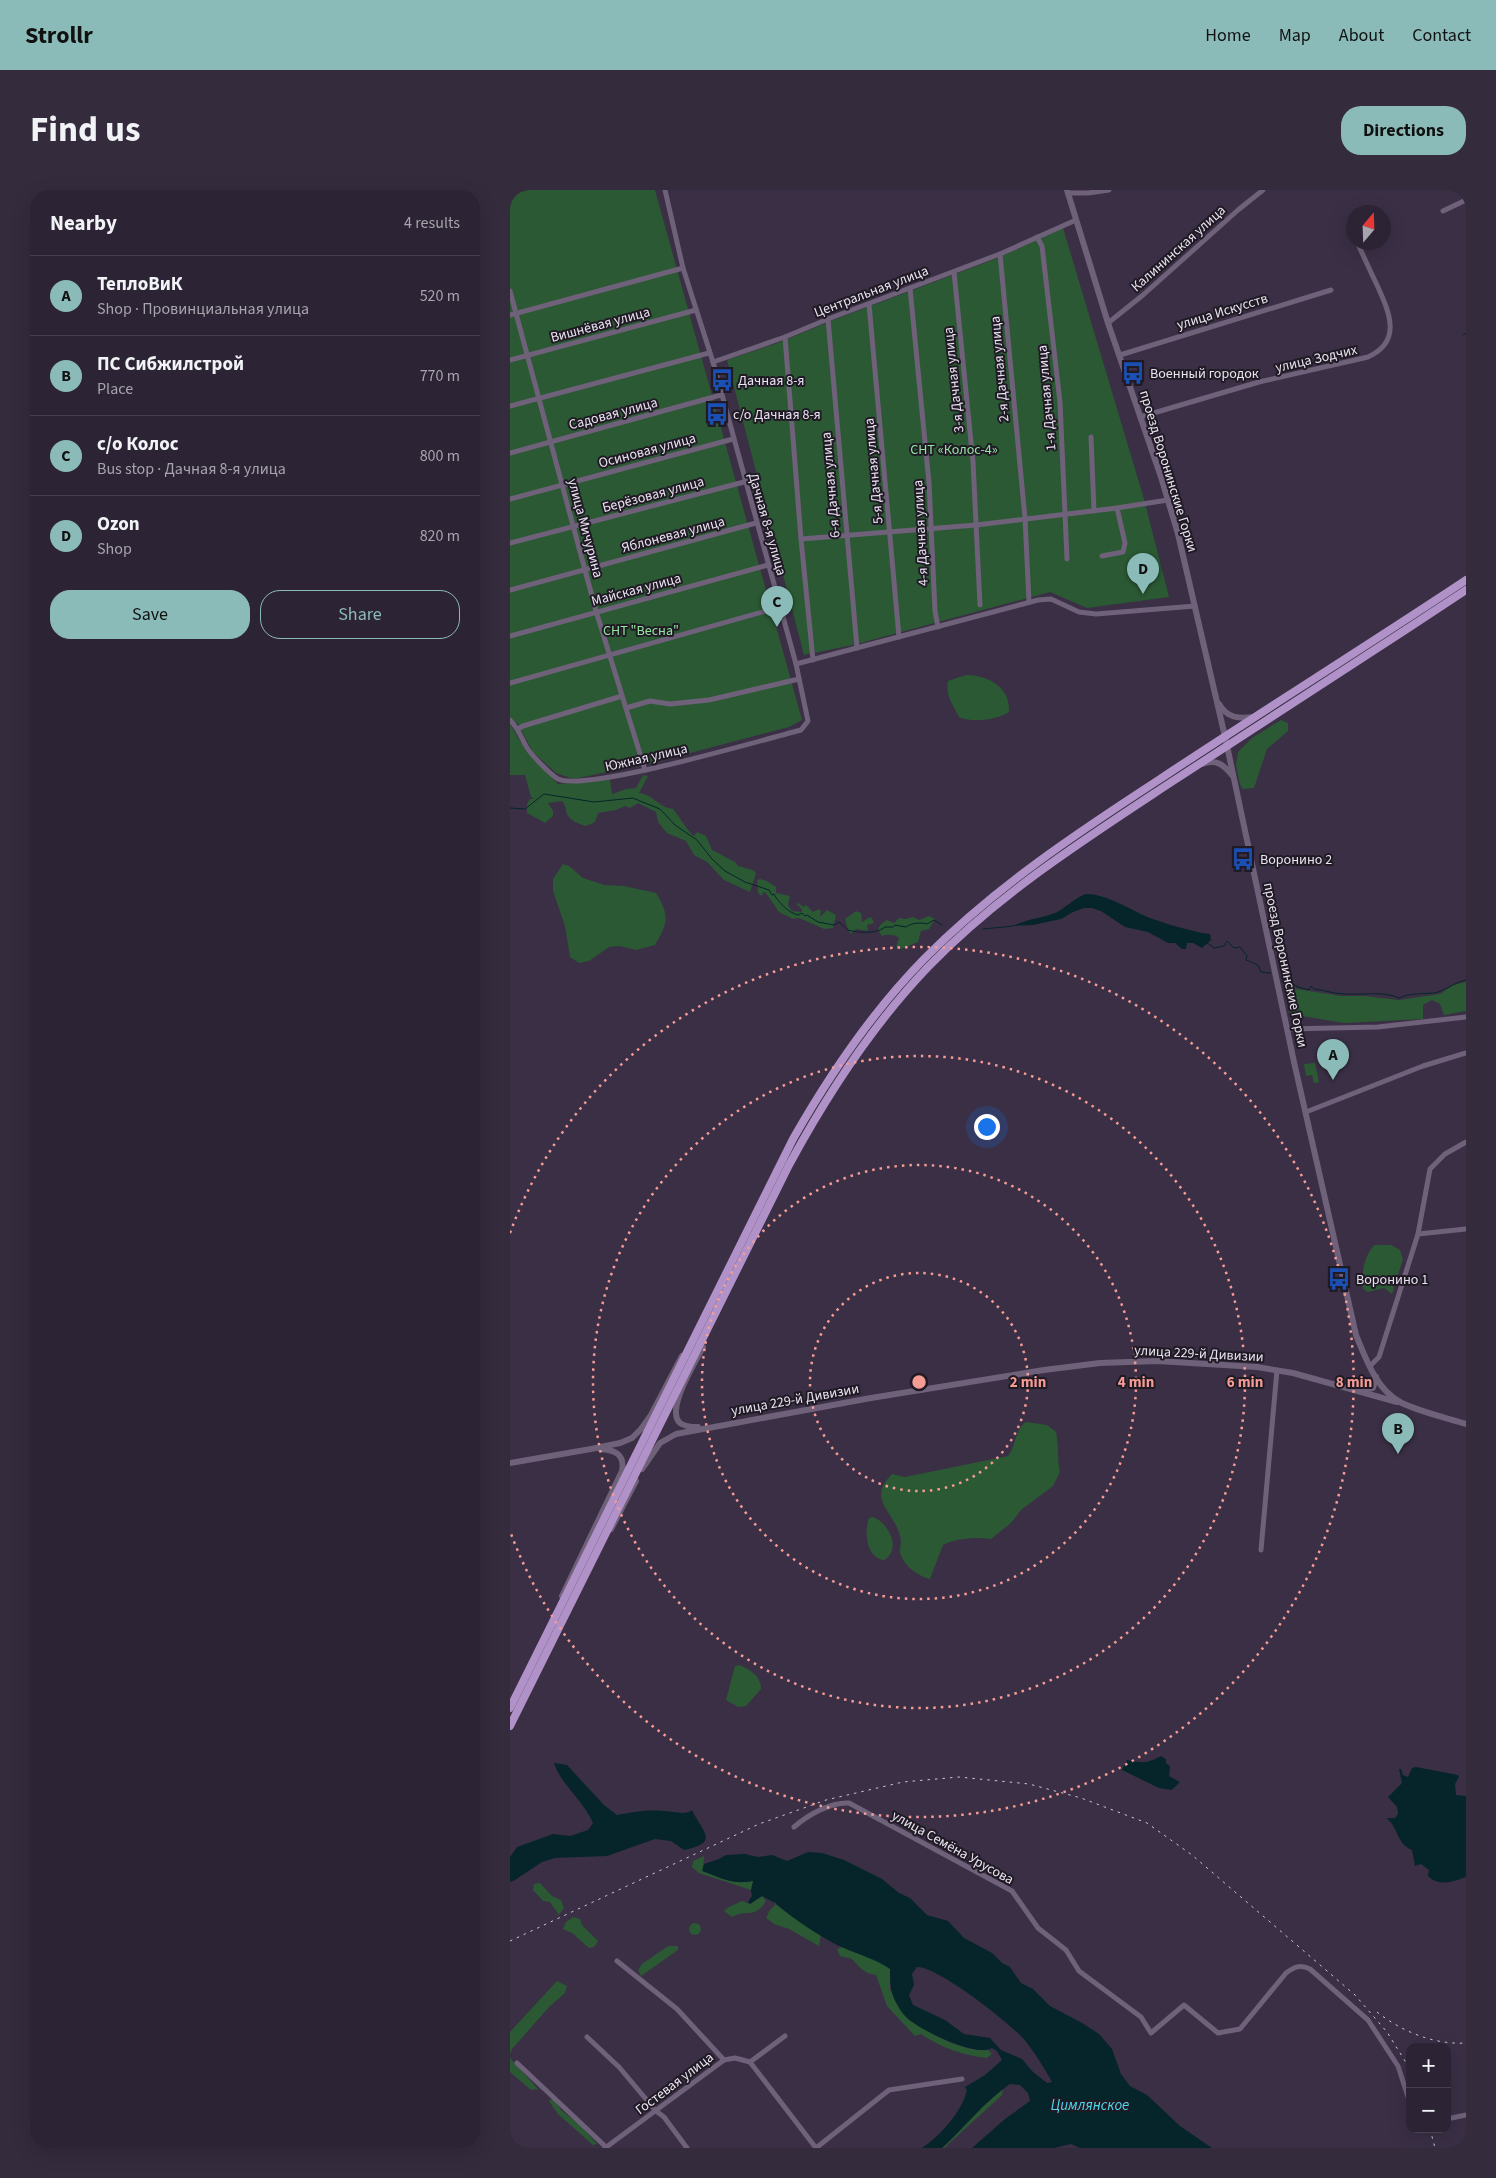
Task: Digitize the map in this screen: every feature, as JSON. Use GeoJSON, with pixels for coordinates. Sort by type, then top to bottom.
{"type":"FeatureCollection","features":[{"type":"Feature","properties":{"kind":"highway"},"geometry":{"type":"LineString","coordinates":[[510,1708],[768,1188],[807,1115],[848,1051],[891,995],[944,940],[1023,872],[1077,833],[1466,580]]}},
{"type":"Feature","properties":{"kind":"highway"},"geometry":{"type":"LineString","coordinates":[[510,1726],[797,1150],[828,1097],[869,1035],[912,984],[971,926],[1028,879],[1227,745],[1466,590]]}},
{"type":"Feature","properties":{"kind":"street","name":"Дачная 8-я улица"},"geometry":{"type":"LineString","coordinates":[[665,190],[683,268],[710,353],[744,482],[796,664],[808,721]]}},
{"type":"Feature","properties":{"kind":"street"},"geometry":{"type":"LineString","coordinates":[[1067,192],[1088,193],[1109,190]]}},
{"type":"Feature","properties":{"kind":"street"},"geometry":{"type":"LineString","coordinates":[[1253,190],[1258,196]]}},
{"type":"Feature","properties":{"kind":"street","name":"Калининская улица"},"geometry":{"type":"LineString","coordinates":[[1108,323],[1143,296],[1238,210],[1258,196],[1263,190]]}},
{"type":"Feature","properties":{"kind":"street","name":"проезд Воронинские Горки"},"geometry":{"type":"LineString","coordinates":[[1067,192],[1178,534],[1225,736],[1287,1029],[1356,1335],[1370,1366],[1383,1388],[1401,1403],[1466,1424]]}},
{"type":"Feature","properties":{"kind":"street"},"geometry":{"type":"LineString","coordinates":[[1443,210],[1466,200]]}},
{"type":"Feature","properties":{"kind":"street","name":"Центральная улица"},"geometry":{"type":"LineString","coordinates":[[712,362],[785,337],[954,272],[1076,220]]}},
{"type":"Feature","properties":{"kind":"street","name":"1-я Дачная улица"},"geometry":{"type":"LineString","coordinates":[[1037,237],[1042,246],[1060,402],[1067,559]]}},
{"type":"Feature","properties":{"kind":"street","name":"улица Зодчих"},"geometry":{"type":"LineString","coordinates":[[1140,417],[1259,382],[1368,357],[1380,351],[1388,340],[1391,328],[1390,313],[1361,250]]}},
{"type":"Feature","properties":{"kind":"street","name":"2-я Дачная улица"},"geometry":{"type":"LineString","coordinates":[[1000,254],[1025,518],[1029,602]]}},
{"type":"Feature","properties":{"kind":"street"},"geometry":{"type":"LineString","coordinates":[[510,315],[683,268]]}},
{"type":"Feature","properties":{"kind":"street","name":"3-я Дачная улица"},"geometry":{"type":"LineString","coordinates":[[954,272],[973,462],[980,605]]}},
{"type":"Feature","properties":{"kind":"street","name":"4-я Дачная улица"},"geometry":{"type":"LineString","coordinates":[[910,288],[926,436],[935,610],[938,627]]}},
{"type":"Feature","properties":{"kind":"street","name":"улица Искусств"},"geometry":{"type":"LineString","coordinates":[[1120,355],[1330,290]]}},
{"type":"Feature","properties":{"kind":"street","name":"улица Мичурина"},"geometry":{"type":"LineString","coordinates":[[510,291],[596,611],[644,770]]}},
{"type":"Feature","properties":{"kind":"street","name":"5-я Дачная улица"},"geometry":{"type":"LineString","coordinates":[[869,304],[899,637]]}},
{"type":"Feature","properties":{"kind":"street","name":"Вишнёвая улица"},"geometry":{"type":"LineString","coordinates":[[510,360],[696,310]]}},
{"type":"Feature","properties":{"kind":"street","name":"6-я Дачная улица"},"geometry":{"type":"LineString","coordinates":[[828,319],[857,648]]}},
{"type":"Feature","properties":{"kind":"street"},"geometry":{"type":"LineString","coordinates":[[785,337],[801,539],[813,660]]}},
{"type":"Feature","properties":{"kind":"street"},"geometry":{"type":"LineString","coordinates":[[510,406],[710,353]]}},
{"type":"Feature","properties":{"kind":"street","name":"Садовая улица"},"geometry":{"type":"LineString","coordinates":[[510,453],[721,396]]}},
{"type":"Feature","properties":{"kind":"street"},"geometry":{"type":"LineString","coordinates":[[1091,438],[1094,510]]}},
{"type":"Feature","properties":{"kind":"street","name":"Осиновая улица"},"geometry":{"type":"LineString","coordinates":[[510,499],[733,439]]}},
{"type":"Feature","properties":{"kind":"street","name":"Берёзовая улица"},"geometry":{"type":"LineString","coordinates":[[510,543],[744,482]]}},
{"type":"Feature","properties":{"kind":"street"},"geometry":{"type":"LineString","coordinates":[[801,539],[976,525],[1168,500]]}},
{"type":"Feature","properties":{"kind":"street"},"geometry":{"type":"LineString","coordinates":[[1102,556],[1123,552],[1125,543],[1117,508]]}},
{"type":"Feature","properties":{"kind":"street","name":"Яблоневая улица"},"geometry":{"type":"LineString","coordinates":[[510,590],[756,523]]}},
{"type":"Feature","properties":{"kind":"street","name":"Майская улица"},"geometry":{"type":"LineString","coordinates":[[510,636],[768,565]]}},
{"type":"Feature","properties":{"kind":"street"},"geometry":{"type":"LineString","coordinates":[[796,664],[1029,602],[1051,599],[1078,612],[1096,614],[1195,606]]}},
{"type":"Feature","properties":{"kind":"street"},"geometry":{"type":"LineString","coordinates":[[510,683],[780,608]]}},
{"type":"Feature","properties":{"kind":"street"},"geometry":{"type":"LineString","coordinates":[[626,708],[650,701],[670,704],[709,700],[799,680]]}},
{"type":"Feature","properties":{"kind":"street"},"geometry":{"type":"LineString","coordinates":[[518,729],[622,696]]}},
{"type":"Feature","properties":{"kind":"street"},"geometry":{"type":"LineString","coordinates":[[1215,698],[1227,714],[1238,718],[1255,717]]}},
{"type":"Feature","properties":{"kind":"street","name":"Южная улица"},"geometry":{"type":"LineString","coordinates":[[510,720],[518,729],[527,748],[556,778],[567,782],[592,780],[644,770],[801,730],[808,721]]}},
{"type":"Feature","properties":{"kind":"street"},"geometry":{"type":"LineString","coordinates":[[1196,766],[1208,762],[1217,762],[1224,766],[1233,776]]}},
{"type":"Feature","properties":{"kind":"street"},"geometry":{"type":"LineString","coordinates":[[1287,1029],[1378,1027],[1466,1017]]}},
{"type":"Feature","properties":{"kind":"street"},"geometry":{"type":"LineString","coordinates":[[1306,1112],[1423,1066],[1466,1053]]}},
{"type":"Feature","properties":{"kind":"street"},"geometry":{"type":"LineString","coordinates":[[1370,1366],[1379,1357],[1418,1234],[1430,1169],[1445,1154],[1466,1142]]}},
{"type":"Feature","properties":{"kind":"street"},"geometry":{"type":"LineString","coordinates":[[1418,1234],[1466,1229]]}},
{"type":"Feature","properties":{"kind":"street"},"geometry":{"type":"LineString","coordinates":[[712,1428],[691,1427],[680,1423],[676,1415],[677,1400],[731,1290],[752,1238]]}},
{"type":"Feature","properties":{"kind":"street"},"geometry":{"type":"LineString","coordinates":[[510,1463],[627,1441],[642,1429],[676,1365],[692,1342]]}},
{"type":"Feature","properties":{"kind":"street","name":"улица 229-й Дивизии"},"geometry":{"type":"LineString","coordinates":[[712,1428],[876,1397],[1044,1370],[1100,1363],[1157,1360],[1277,1370],[1401,1403]]}},
{"type":"Feature","properties":{"kind":"street"},"geometry":{"type":"LineString","coordinates":[[1261,1550],[1277,1370]]}},
{"type":"Feature","properties":{"kind":"street"},"geometry":{"type":"LineString","coordinates":[[1357,1391],[1366,1391],[1373,1388],[1376,1377]]}},
{"type":"Feature","properties":{"kind":"street"},"geometry":{"type":"LineString","coordinates":[[1357,1391],[1375,1393],[1383,1388]]}},
{"type":"Feature","properties":{"kind":"street"},"geometry":{"type":"LineString","coordinates":[[595,1555],[616,1522],[645,1462],[657,1446],[676,1434],[712,1428]]}},
{"type":"Feature","properties":{"kind":"street"},"geometry":{"type":"LineString","coordinates":[[551,1625],[567,1585],[622,1471],[623,1460],[618,1454],[606,1450],[591,1449]]}},
{"type":"Feature","properties":{"kind":"street","name":"улица Семёна Урусова"},"geometry":{"type":"LineString","coordinates":[[794,1827],[806,1817],[842,1802],[849,1802],[1012,1891],[1038,1928],[1066,1950],[1079,1971],[1141,2017],[1151,2033],[1184,2005],[1218,2032],[1240,2029],[1286,1973],[1294,1967],[1303,1966],[1310,1969],[1368,2020],[1398,2066],[1406,2091]]}},
{"type":"Feature","properties":{"kind":"street"},"geometry":{"type":"LineString","coordinates":[[617,1961],[677,2009],[724,2060]]}},
{"type":"Feature","properties":{"kind":"street"},"geometry":{"type":"LineString","coordinates":[[785,2036],[750,2062],[816,2148],[889,2090],[962,2079]]}},
{"type":"Feature","properties":{"kind":"street"},"geometry":{"type":"LineString","coordinates":[[586,2037],[619,2067],[664,2118],[687,2148]]}},
{"type":"Feature","properties":{"kind":"street","name":"Гостевая улица"},"geometry":{"type":"LineString","coordinates":[[605,2148],[724,2060],[735,2058],[750,2062]]}},
{"type":"Feature","properties":{"kind":"street"},"geometry":{"type":"LineString","coordinates":[[517,2062],[605,2148]]}},
{"type":"Feature","properties":{"kind":"street"},"geometry":{"type":"LineString","coordinates":[[1451,2117],[1466,2115]]}},
{"type":"Feature","properties":{"kind":"green space","name":"СНТ \"Весна\""},"geometry":{"type":"Polygon","coordinates":[[[510,190],[655,190],[802,720],[789,727],[652,763],[573,779],[556,773],[533,752],[518,724],[510,717],[510,190]]]}},
{"type":"Feature","properties":{"kind":"green space","name":"СНТ «Колос-4»"},"geometry":{"type":"Polygon","coordinates":[[[1063,228],[1144,499],[1169,597],[1087,608],[1050,592],[853,645],[804,655],[727,360],[783,341],[995,259],[1063,228]]]}},
{"type":"Feature","properties":{"kind":"green space"},"geometry":{"type":"Polygon","coordinates":[[[966,675],[982,677],[1002,689],[1009,703],[1009,712],[985,720],[971,720],[959,717],[952,704],[947,686],[948,681],[966,675]]]}},
{"type":"Feature","properties":{"kind":"green space"},"geometry":{"type":"Polygon","coordinates":[[[1281,720],[1288,723],[1288,731],[1267,749],[1254,788],[1243,789],[1240,785],[1236,765],[1238,752],[1252,738],[1281,720]]]}},
{"type":"Feature","properties":{"kind":"green space"},"geometry":{"type":"Polygon","coordinates":[[[510,724],[526,751],[558,784],[610,779],[612,794],[636,788],[643,775],[648,776],[639,793],[649,796],[663,806],[673,809],[694,836],[697,832],[706,836],[712,850],[735,862],[738,866],[753,870],[756,873],[750,892],[724,880],[707,862],[694,855],[686,841],[667,833],[658,822],[656,812],[638,803],[630,808],[625,806],[616,810],[598,813],[595,822],[586,826],[570,819],[562,801],[548,803],[553,811],[553,816],[545,823],[527,813],[527,804],[530,799],[534,799],[531,797],[525,775],[510,775],[510,724]]]}},
{"type":"Feature","properties":{"kind":"green space"},"geometry":{"type":"Polygon","coordinates":[[[563,864],[569,866],[583,878],[604,885],[624,886],[656,893],[664,908],[666,919],[663,931],[655,945],[636,950],[620,946],[609,947],[589,961],[579,963],[570,957],[565,926],[553,891],[553,879],[563,864]]]}},
{"type":"Feature","properties":{"kind":"green space"},"geometry":{"type":"Polygon","coordinates":[[[760,879],[776,887],[776,893],[790,896],[788,905],[792,911],[802,912],[801,908],[796,904],[798,903],[804,907],[806,905],[813,912],[819,909],[821,911],[820,917],[827,910],[836,915],[833,928],[824,929],[799,918],[793,919],[779,912],[766,893],[763,892],[762,896],[758,893],[757,880],[760,879]]]}},
{"type":"Feature","properties":{"kind":"green space"},"geometry":{"type":"Polygon","coordinates":[[[856,911],[861,913],[862,922],[870,917],[874,923],[867,925],[868,931],[856,929],[851,934],[845,919],[856,911]]]}},
{"type":"Feature","properties":{"kind":"green space"},"geometry":{"type":"Polygon","coordinates":[[[929,916],[935,919],[929,929],[921,931],[918,942],[901,949],[896,947],[899,938],[891,935],[882,936],[878,930],[880,925],[887,920],[894,923],[899,918],[913,917],[919,920],[929,916]]]}},
{"type":"Feature","properties":{"kind":"green space"},"geometry":{"type":"Polygon","coordinates":[[[1282,980],[1297,989],[1341,996],[1364,996],[1399,1000],[1440,994],[1453,985],[1466,982],[1466,1011],[1444,1015],[1440,1004],[1432,1000],[1423,1005],[1423,1019],[1344,1023],[1290,1014],[1282,980]]]}},
{"type":"Feature","properties":{"kind":"green space"},"geometry":{"type":"Polygon","coordinates":[[[1315,1063],[1319,1082],[1314,1083],[1312,1075],[1306,1076],[1304,1064],[1315,1063]]]}},
{"type":"Feature","properties":{"kind":"green space"},"geometry":{"type":"Polygon","coordinates":[[[1374,1245],[1391,1245],[1400,1250],[1403,1259],[1392,1294],[1384,1288],[1368,1292],[1363,1289],[1364,1266],[1374,1245]]]}},
{"type":"Feature","properties":{"kind":"green space"},"geometry":{"type":"Polygon","coordinates":[[[1026,1422],[1047,1425],[1056,1432],[1060,1472],[1053,1486],[1021,1510],[1011,1523],[991,1539],[967,1539],[943,1545],[930,1579],[916,1573],[901,1556],[900,1536],[882,1498],[881,1491],[885,1483],[892,1474],[905,1477],[1008,1456],[1022,1425],[1026,1422]]]}},
{"type":"Feature","properties":{"kind":"green space"},"geometry":{"type":"Polygon","coordinates":[[[873,1517],[884,1525],[893,1544],[889,1556],[884,1560],[873,1554],[868,1543],[867,1523],[869,1518],[873,1517]]]}},
{"type":"Feature","properties":{"kind":"green space"},"geometry":{"type":"Polygon","coordinates":[[[740,1665],[757,1677],[761,1684],[761,1689],[746,1706],[738,1707],[726,1700],[735,1666],[740,1665]]]}},
{"type":"Feature","properties":{"kind":"green space"},"geometry":{"type":"Polygon","coordinates":[[[704,1856],[703,1871],[734,1882],[754,1880],[751,1890],[699,1873],[692,1867],[693,1861],[704,1856]]]}},
{"type":"Feature","properties":{"kind":"green space"},"geometry":{"type":"Polygon","coordinates":[[[540,1883],[552,1896],[561,1900],[564,1908],[559,1915],[550,1902],[543,1901],[533,1890],[534,1884],[540,1883]]]}},
{"type":"Feature","properties":{"kind":"green space"},"geometry":{"type":"Polygon","coordinates":[[[762,1896],[766,1901],[762,1907],[754,1912],[742,1913],[732,1917],[724,1911],[742,1901],[750,1904],[762,1896]]]}},
{"type":"Feature","properties":{"kind":"green space"},"geometry":{"type":"Polygon","coordinates":[[[776,1904],[821,1934],[819,1946],[789,1929],[774,1924],[766,1918],[776,1904]]]}},
{"type":"Feature","properties":{"kind":"green space"},"geometry":{"type":"Polygon","coordinates":[[[573,1917],[580,1919],[582,1925],[598,1941],[594,1947],[589,1948],[572,1933],[563,1929],[566,1922],[573,1917]]]}},
{"type":"Feature","properties":{"kind":"green space"},"geometry":{"type":"Polygon","coordinates":[[[693,1923],[697,1923],[701,1929],[697,1935],[693,1935],[689,1931],[689,1927],[693,1923]]]}},
{"type":"Feature","properties":{"kind":"green space"},"geometry":{"type":"Polygon","coordinates":[[[668,1946],[678,1946],[678,1950],[641,1976],[638,1970],[642,1964],[668,1946]]]}},
{"type":"Feature","properties":{"kind":"green space"},"geometry":{"type":"Polygon","coordinates":[[[842,1947],[881,1962],[890,1969],[890,1990],[928,2031],[957,2045],[988,2050],[992,2054],[987,2058],[969,2055],[945,2047],[921,2034],[915,2036],[887,2006],[876,1975],[865,1972],[852,1959],[840,1956],[837,1949],[842,1947]]]}},
{"type":"Feature","properties":{"kind":"green space"},"geometry":{"type":"Polygon","coordinates":[[[557,1981],[567,1986],[565,1993],[549,2007],[512,2049],[510,2054],[510,2032],[557,1981]]]}},
{"type":"Feature","properties":{"kind":"green space"},"geometry":{"type":"Polygon","coordinates":[[[510,2058],[538,2089],[531,2090],[510,2072],[510,2058]]]}},
{"type":"Feature","properties":{"kind":"green space"},"geometry":{"type":"Polygon","coordinates":[[[1003,2089],[1002,2095],[942,2148],[987,2103],[1003,2089]]]}},
{"type":"Feature","properties":{"kind":"green space"},"geometry":{"type":"Polygon","coordinates":[[[554,2098],[561,2110],[580,2125],[597,2144],[593,2145],[558,2114],[549,2101],[554,2098]]]}},
{"type":"Feature","properties":{"kind":"water"},"geometry":{"type":"Polygon","coordinates":[[[1086,894],[1101,896],[1166,923],[1210,934],[1211,940],[1202,948],[1193,943],[1187,943],[1186,949],[1182,949],[1175,943],[1168,943],[1148,932],[1125,927],[1101,911],[1092,908],[1084,908],[1061,919],[1033,925],[1013,926],[1055,913],[1086,894]]]}},
{"type":"Feature","properties":{"kind":"water"},"geometry":{"type":"Polygon","coordinates":[[[1161,1756],[1166,1759],[1166,1763],[1170,1766],[1169,1776],[1180,1782],[1172,1790],[1159,1788],[1122,1770],[1127,1760],[1144,1762],[1161,1756]]]}},
{"type":"Feature","properties":{"kind":"water"},"geometry":{"type":"Polygon","coordinates":[[[554,1763],[567,1765],[604,1805],[617,1815],[651,1811],[683,1813],[692,1810],[704,1830],[705,1840],[695,1847],[684,1850],[671,1841],[655,1839],[607,1856],[555,1858],[542,1862],[510,1882],[510,1857],[517,1847],[553,1834],[570,1836],[588,1830],[593,1823],[584,1807],[562,1779],[554,1763]]]}},
{"type":"Feature","properties":{"kind":"water"},"geometry":{"type":"Polygon","coordinates":[[[1416,1767],[1458,1775],[1459,1777],[1455,1784],[1456,1795],[1466,1796],[1466,1877],[1446,1882],[1432,1879],[1428,1876],[1429,1870],[1421,1864],[1415,1866],[1412,1850],[1403,1844],[1386,1818],[1395,1818],[1398,1814],[1397,1807],[1388,1797],[1402,1783],[1399,1769],[1401,1769],[1403,1775],[1408,1777],[1412,1768],[1416,1767]]]}},
{"type":"Feature","properties":{"kind":"water","name":"Цимлянское"},"geometry":{"type":"Polygon","coordinates":[[[808,1852],[822,1853],[844,1860],[882,1879],[899,1893],[910,1898],[927,1915],[948,1921],[964,1938],[992,1953],[1002,1963],[1010,1967],[1021,1983],[1033,1989],[1050,2006],[1099,2034],[1112,2049],[1121,2074],[1130,2086],[1147,2095],[1180,2126],[1212,2148],[1080,2148],[1071,2144],[1054,2148],[972,2148],[1005,2119],[1030,2101],[1028,2093],[1020,2085],[1010,2084],[983,2107],[942,2148],[922,2148],[943,2130],[955,2115],[967,2090],[965,2087],[985,2075],[1002,2060],[997,2051],[992,2048],[985,2050],[962,2046],[924,2029],[907,2018],[893,1997],[890,1969],[818,1934],[783,1910],[776,1904],[776,1901],[775,1903],[762,1896],[750,1904],[748,1902],[752,1896],[753,1881],[733,1881],[702,1871],[704,1864],[726,1855],[745,1854],[758,1857],[772,1855],[787,1861],[808,1852]],[[917,1967],[912,1974],[914,1985],[909,1995],[913,2005],[945,2020],[964,2034],[990,2038],[1001,2050],[1022,2059],[1033,2072],[1047,2083],[1052,2082],[1027,2043],[1008,2024],[975,1998],[927,1969],[917,1967]]]}},
{"type":"Feature","properties":{"kind":"waterway"},"geometry":{"type":"LineString","coordinates":[[510,808],[525,809],[544,794],[594,802],[633,798],[660,809],[675,825],[697,840],[712,859],[725,871],[745,882],[769,890],[784,907],[795,914],[802,913],[818,922],[834,925],[839,922],[848,930],[857,932],[873,932],[895,925],[906,927],[916,923],[927,924],[934,920],[942,925]]}},
{"type":"Feature","properties":{"kind":"waterway"},"geometry":{"type":"LineString","coordinates":[[983,929],[1014,926]]}},
{"type":"Feature","properties":{"kind":"waterway"},"geometry":{"type":"LineString","coordinates":[[1206,942],[1214,948],[1224,946],[1227,941],[1234,948],[1240,947],[1247,956],[1246,960],[1258,965],[1261,972],[1270,973]]}},
{"type":"Feature","properties":{"kind":"waterway"},"geometry":{"type":"LineString","coordinates":[[1286,979],[1298,987],[1309,990],[1311,986],[1314,989],[1337,993],[1380,994],[1399,998],[1412,994],[1438,992],[1466,980]]}},
{"type":"Feature","properties":{"kind":"railway"},"geometry":{"type":"LineString","coordinates":[[510,1941],[759,1824],[826,1800],[903,1782],[959,1777],[1029,1784],[1081,1798],[1147,1823],[1192,1855],[1355,1995],[1387,2032],[1406,2063]]}},
{"type":"Feature","properties":{"kind":"railway"},"geometry":{"type":"LineString","coordinates":[[1377,2012],[1407,2031],[1442,2042],[1466,2043]]}},
{"type":"Feature","properties":{"kind":"railway"},"geometry":{"type":"LineString","coordinates":[[1431,2133],[1435,2148]]}},
{"type":"Feature","properties":{"kind":"place","name":"Военный городок"},"geometry":{"type":"Point","coordinates":[1133,373]}},
{"type":"Feature","properties":{"kind":"place","name":"Дачная 8-я"},"geometry":{"type":"Point","coordinates":[722,380]}},
{"type":"Feature","properties":{"kind":"place","name":"с/о Дачная 8-я"},"geometry":{"type":"Point","coordinates":[717,414]}},
{"type":"Feature","properties":{"kind":"place","name":"Ozon"},"geometry":{"type":"Point","coordinates":[1143,594]}},
{"type":"Feature","properties":{"kind":"place","name":"с/о Колос"},"geometry":{"type":"Point","coordinates":[777,627]}},
{"type":"Feature","properties":{"kind":"place","name":"Воронино 2"},"geometry":{"type":"Point","coordinates":[1243,859]}},
{"type":"Feature","properties":{"kind":"place","name":"ТеплоВиК"},"geometry":{"type":"Point","coordinates":[1333,1080]}},
{"type":"Feature","properties":{"kind":"place","name":"Воронино 1"},"geometry":{"type":"Point","coordinates":[1339,1279]}},
{"type":"Feature","properties":{"kind":"place","name":"ПС Сибжилстрой"},"geometry":{"type":"Point","coordinates":[1398,1454]}}]}
